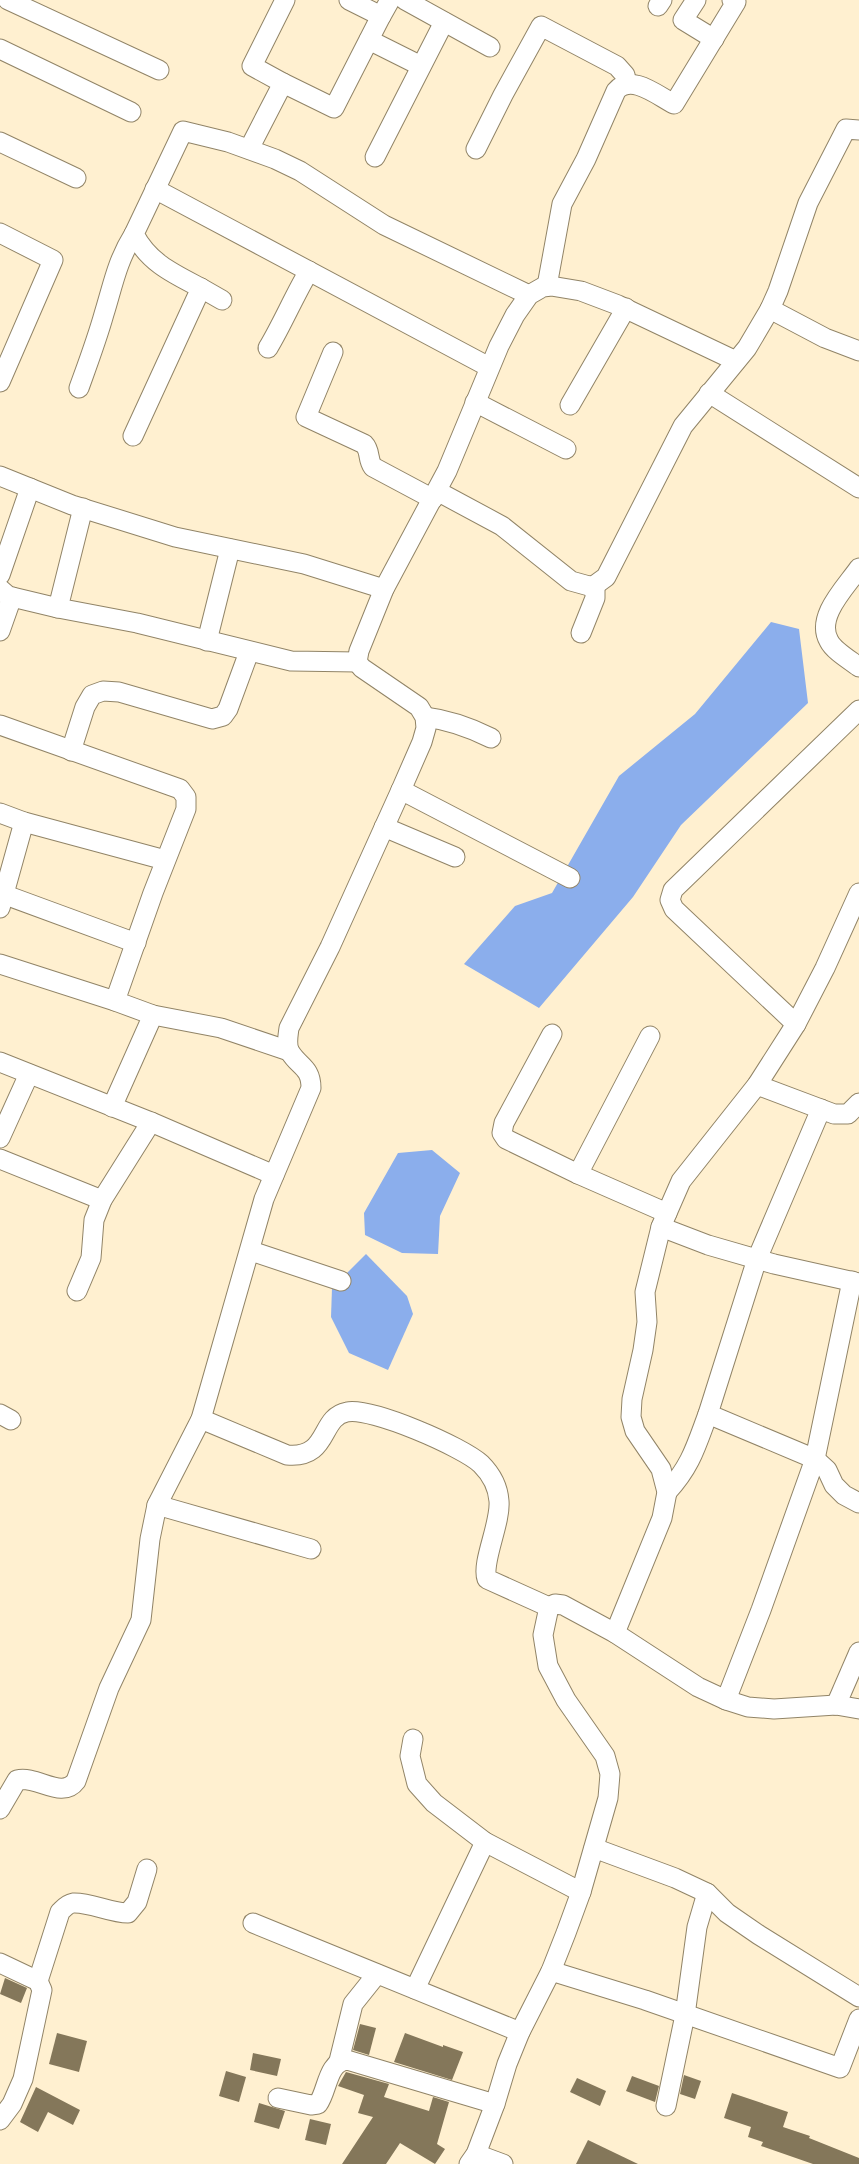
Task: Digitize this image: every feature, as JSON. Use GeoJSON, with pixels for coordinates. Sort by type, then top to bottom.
{"type":"FeatureCollection","features":[{"type":"Feature","properties":{"kind":"street"},"geometry":{"type":"LineString","coordinates":[[8,0],[159,70]]}},
{"type":"Feature","properties":{"kind":"street"},"geometry":{"type":"LineString","coordinates":[[286,0],[252,66],[334,108],[385,8],[349,0]]}},
{"type":"Feature","properties":{"kind":"street"},"geometry":{"type":"LineString","coordinates":[[405,0],[490,47]]}},
{"type":"Feature","properties":{"kind":"street"},"geometry":{"type":"LineString","coordinates":[[696,0],[683,20],[714,39]]}},
{"type":"Feature","properties":{"kind":"street"},"geometry":{"type":"LineString","coordinates":[[547,286],[562,204],[586,158],[616,91],[627,84],[635,84],[674,104],[736,2],[732,0]]}},
{"type":"Feature","properties":{"kind":"street"},"geometry":{"type":"LineString","coordinates":[[375,157],[444,22]]}},
{"type":"Feature","properties":{"kind":"street"},"geometry":{"type":"LineString","coordinates":[[476,149],[503,94],[541,26],[617,66],[625,75],[627,84]]}},
{"type":"Feature","properties":{"kind":"street"},"geometry":{"type":"LineString","coordinates":[[370,40],[422,66]]}},
{"type":"Feature","properties":{"kind":"street"},"geometry":{"type":"LineString","coordinates":[[0,49],[131,112]]}},
{"type":"Feature","properties":{"kind":"street"},"geometry":{"type":"LineString","coordinates":[[250,149],[283,83]]}},
{"type":"Feature","properties":{"kind":"street"},"geometry":{"type":"LineString","coordinates":[[333,352],[306,417],[364,444],[369,450],[369,459],[373,467],[502,526],[571,581],[584,586],[595,584],[610,572],[650,487],[683,426],[757,334],[778,291],[808,203],[846,129],[859,130]]}},
{"type":"Feature","properties":{"kind":"street"},"geometry":{"type":"LineString","coordinates":[[78,388],[94,350],[119,260],[134,234],[183,131],[250,149],[300,171],[384,224],[529,295]]}},
{"type":"Feature","properties":{"kind":"street"},"geometry":{"type":"LineString","coordinates":[[0,142],[76,178]]}},
{"type":"Feature","properties":{"kind":"street"},"geometry":{"type":"LineString","coordinates":[[155,189],[489,368]]}},
{"type":"Feature","properties":{"kind":"street"},"geometry":{"type":"LineString","coordinates":[[0,233],[54,260],[0,382]]}},
{"type":"Feature","properties":{"kind":"street"},"geometry":{"type":"LineString","coordinates":[[134,234],[142,248],[158,265],[222,300]]}},
{"type":"Feature","properties":{"kind":"street"},"geometry":{"type":"LineString","coordinates":[[268,348],[284,323],[290,304],[309,271]]}},
{"type":"Feature","properties":{"kind":"street"},"geometry":{"type":"LineString","coordinates":[[289,1051],[287,1040],[289,1028],[330,947],[401,790],[422,742],[426,728],[426,718],[419,707],[362,668],[357,662],[358,651],[384,589],[435,495],[506,330],[529,295],[547,286],[570,288],[626,308],[736,360]]}},
{"type":"Feature","properties":{"kind":"street"},"geometry":{"type":"LineString","coordinates":[[133,436],[201,288]]}},
{"type":"Feature","properties":{"kind":"street"},"geometry":{"type":"LineString","coordinates":[[570,405],[626,308]]}},
{"type":"Feature","properties":{"kind":"street"},"geometry":{"type":"LineString","coordinates":[[770,309],[825,338],[859,351]]}},
{"type":"Feature","properties":{"kind":"street"},"geometry":{"type":"LineString","coordinates":[[708,393],[859,488]]}},
{"type":"Feature","properties":{"kind":"street"},"geometry":{"type":"LineString","coordinates":[[475,402],[566,449]]}},
{"type":"Feature","properties":{"kind":"street"},"geometry":{"type":"LineString","coordinates":[[0,476],[83,508],[175,537],[304,564],[384,589]]}},
{"type":"Feature","properties":{"kind":"street"},"geometry":{"type":"LineString","coordinates":[[0,575],[30,488]]}},
{"type":"Feature","properties":{"kind":"street"},"geometry":{"type":"LineString","coordinates":[[58,608],[83,508]]}},
{"type":"Feature","properties":{"kind":"street"},"geometry":{"type":"LineString","coordinates":[[207,641],[230,549]]}},
{"type":"Feature","properties":{"kind":"street"},"geometry":{"type":"LineString","coordinates":[[859,568],[826,618],[825,628],[829,642],[859,667]]}},
{"type":"Feature","properties":{"kind":"street"},"geometry":{"type":"LineString","coordinates":[[581,633],[595,598],[595,584]]}},
{"type":"Feature","properties":{"kind":"street"},"geometry":{"type":"LineString","coordinates":[[0,631],[6,593],[58,608],[137,623],[292,661],[357,662]]}},
{"type":"Feature","properties":{"kind":"street"},"geometry":{"type":"LineString","coordinates":[[72,751],[85,706],[92,695],[104,691],[119,692],[212,718],[224,716],[249,652]]}},
{"type":"Feature","properties":{"kind":"street"},"geometry":{"type":"LineString","coordinates":[[796,1024],[674,909],[670,900],[673,890],[859,710]]}},
{"type":"Feature","properties":{"kind":"street"},"geometry":{"type":"LineString","coordinates":[[426,718],[447,720],[466,726],[491,738]]}},
{"type":"Feature","properties":{"kind":"street"},"geometry":{"type":"LineString","coordinates":[[0,726],[180,789],[186,797],[186,809],[116,1001]]}},
{"type":"Feature","properties":{"kind":"street"},"geometry":{"type":"LineString","coordinates":[[401,790],[570,878]]}},
{"type":"Feature","properties":{"kind":"street"},"geometry":{"type":"LineString","coordinates":[[0,813],[24,822],[166,860]]}},
{"type":"Feature","properties":{"kind":"street"},"geometry":{"type":"LineString","coordinates":[[24,822],[1,899],[136,943]]}},
{"type":"Feature","properties":{"kind":"street"},"geometry":{"type":"LineString","coordinates":[[384,827],[455,858]]}},
{"type":"Feature","properties":{"kind":"street"},"geometry":{"type":"LineString","coordinates":[[615,1632],[662,1518],[667,1492],[661,1469],[635,1431],[631,1417],[632,1399],[647,1322],[644,1292],[664,1220],[681,1180],[757,1085],[796,1024],[825,968],[859,893]]}},
{"type":"Feature","properties":{"kind":"street"},"geometry":{"type":"LineString","coordinates":[[0,964],[116,1001],[152,1015],[221,1028],[289,1051],[306,1069],[311,1078],[311,1088],[264,1198],[251,1251],[201,1419],[157,1505],[150,1538],[141,1620],[109,1688],[76,1781],[72,1786],[65,1789],[32,1779],[18,1780],[0,1809]]}},
{"type":"Feature","properties":{"kind":"street"},"geometry":{"type":"LineString","coordinates":[[112,1107],[152,1015]]}},
{"type":"Feature","properties":{"kind":"street"},"geometry":{"type":"LineString","coordinates":[[552,1034],[504,1123],[502,1133],[506,1139],[578,1174],[708,1245],[757,1260],[856,1282],[815,1459],[726,1700]]}},
{"type":"Feature","properties":{"kind":"street"},"geometry":{"type":"LineString","coordinates":[[578,1174],[650,1036]]}},
{"type":"Feature","properties":{"kind":"street"},"geometry":{"type":"LineString","coordinates":[[0,1062],[152,1122],[274,1175]]}},
{"type":"Feature","properties":{"kind":"street"},"geometry":{"type":"LineString","coordinates":[[0,1138],[29,1074]]}},
{"type":"Feature","properties":{"kind":"street"},"geometry":{"type":"LineString","coordinates":[[757,1085],[834,1114],[848,1114],[859,1103]]}},
{"type":"Feature","properties":{"kind":"street"},"geometry":{"type":"LineString","coordinates":[[667,1492],[683,1475],[692,1457],[708,1414],[757,1260],[821,1109]]}},
{"type":"Feature","properties":{"kind":"street"},"geometry":{"type":"LineString","coordinates":[[77,1291],[91,1258],[94,1220],[102,1200],[152,1122]]}},
{"type":"Feature","properties":{"kind":"street"},"geometry":{"type":"LineString","coordinates":[[0,1159],[102,1200]]}},
{"type":"Feature","properties":{"kind":"street"},"geometry":{"type":"LineString","coordinates":[[251,1251],[341,1281]]}},
{"type":"Feature","properties":{"kind":"street"},"geometry":{"type":"LineString","coordinates":[[201,1419],[287,1455],[301,1456],[312,1451],[332,1421],[341,1414],[348,1411],[359,1412],[404,1425],[467,1454],[481,1465],[495,1483],[499,1502],[497,1524],[486,1570],[487,1580],[549,1607]]}},
{"type":"Feature","properties":{"kind":"street"},"geometry":{"type":"LineString","coordinates":[[708,1414],[815,1459],[827,1470],[834,1484],[844,1495],[859,1503]]}},
{"type":"Feature","properties":{"kind":"street"},"geometry":{"type":"LineString","coordinates":[[157,1505],[311,1548]]}},
{"type":"Feature","properties":{"kind":"street"},"geometry":{"type":"LineString","coordinates":[[503,2164],[472,2159],[495,2104],[507,2064],[520,2032],[551,1971],[581,1892],[608,1798],[610,1774],[605,1756],[566,1700],[548,1666],[542,1635],[549,1607],[555,1604],[563,1605],[615,1632],[698,1687],[726,1700],[748,1707],[774,1709],[836,1705],[859,1709]]}},
{"type":"Feature","properties":{"kind":"street"},"geometry":{"type":"LineString","coordinates":[[836,1705],[859,1652]]}},
{"type":"Feature","properties":{"kind":"street"},"geometry":{"type":"LineString","coordinates":[[413,1739],[410,1756],[417,1784],[434,1802],[485,1842],[581,1892]]}},
{"type":"Feature","properties":{"kind":"street"},"geometry":{"type":"LineString","coordinates":[[415,1989],[485,1842]]}},
{"type":"Feature","properties":{"kind":"street"},"geometry":{"type":"LineString","coordinates":[[594,1848],[675,1878],[707,1893],[727,1913],[759,1936],[859,1997]]}},
{"type":"Feature","properties":{"kind":"street"},"geometry":{"type":"LineString","coordinates":[[38,1981],[60,1912],[66,1905],[74,1903],[119,1913],[128,1913],[137,1902],[147,1869]]}},
{"type":"Feature","properties":{"kind":"street"},"geometry":{"type":"LineString","coordinates":[[666,2106],[685,2015],[697,1927],[707,1893]]}},
{"type":"Feature","properties":{"kind":"street"},"geometry":{"type":"LineString","coordinates":[[253,1923],[520,2032]]}},
{"type":"Feature","properties":{"kind":"street"},"geometry":{"type":"LineString","coordinates":[[0,1963],[38,1981],[42,1990],[24,2079],[12,2104],[0,2120]]}},
{"type":"Feature","properties":{"kind":"street"},"geometry":{"type":"LineString","coordinates":[[551,1971],[646,2000],[840,2068],[859,2019]]}},
{"type":"Feature","properties":{"kind":"street"},"geometry":{"type":"LineString","coordinates":[[278,2098],[311,2105],[318,2104],[334,2066],[339,2061],[353,2004],[377,1974]]}},
{"type":"Feature","properties":{"kind":"street"},"geometry":{"type":"LineString","coordinates":[[339,2061],[347,2060],[495,2104]]}},
{"type":"Feature","properties":{"kind":"water"},"geometry":{"type":"Polygon","coordinates":[[[771,622],[799,629],[808,703],[681,825],[633,897],[539,1008],[464,964],[515,906],[552,893],[619,776],[695,714],[771,622]]]}},
{"type":"Feature","properties":{"kind":"water"},"geometry":{"type":"Polygon","coordinates":[[[432,1150],[460,1173],[440,1216],[438,1254],[402,1253],[365,1235],[364,1213],[398,1153],[432,1150]]]}},
{"type":"Feature","properties":{"kind":"water"},"geometry":{"type":"Polygon","coordinates":[[[366,1254],[407,1296],[413,1314],[388,1370],[349,1353],[331,1317],[332,1288],[366,1254]]]}},
{"type":"Feature","properties":{"kind":"building"},"geometry":{"type":"Polygon","coordinates":[[[5,1978],[27,1988],[21,2003],[0,1994],[5,1978]]]}},
{"type":"Feature","properties":{"kind":"building"},"geometry":{"type":"Polygon","coordinates":[[[360,2024],[376,2028],[369,2055],[353,2050],[360,2024]]]}},
{"type":"Feature","properties":{"kind":"building"},"geometry":{"type":"Polygon","coordinates":[[[57,2033],[87,2041],[79,2072],[49,2064],[57,2033]]]}},
{"type":"Feature","properties":{"kind":"building"},"geometry":{"type":"Polygon","coordinates":[[[405,2033],[463,2052],[452,2080],[394,2062],[405,2033]]]}},
{"type":"Feature","properties":{"kind":"building"},"geometry":{"type":"Polygon","coordinates":[[[253,2053],[281,2059],[277,2076],[250,2070],[253,2053]]]}},
{"type":"Feature","properties":{"kind":"building"},"geometry":{"type":"Polygon","coordinates":[[[226,2071],[246,2077],[239,2102],[219,2096],[226,2071]]]}},
{"type":"Feature","properties":{"kind":"building"},"geometry":{"type":"Polygon","coordinates":[[[346,2072],[389,2084],[384,2097],[429,2111],[433,2097],[449,2102],[437,2144],[445,2149],[435,2164],[400,2143],[386,2164],[342,2164],[373,2117],[358,2113],[364,2095],[338,2086],[346,2072]]]}},
{"type":"Feature","properties":{"kind":"building"},"geometry":{"type":"Polygon","coordinates":[[[684,2075],[701,2081],[695,2099],[680,2094],[684,2075]]]}},
{"type":"Feature","properties":{"kind":"building"},"geometry":{"type":"Polygon","coordinates":[[[632,2076],[659,2086],[655,2102],[626,2091],[632,2076]]]}},
{"type":"Feature","properties":{"kind":"building"},"geometry":{"type":"Polygon","coordinates":[[[577,2078],[606,2091],[600,2106],[570,2092],[577,2078]]]}},
{"type":"Feature","properties":{"kind":"building"},"geometry":{"type":"Polygon","coordinates":[[[36,2087],[80,2110],[73,2125],[48,2112],[38,2132],[20,2122],[36,2087]]]}},
{"type":"Feature","properties":{"kind":"building"},"geometry":{"type":"Polygon","coordinates":[[[732,2093],[788,2112],[783,2127],[810,2136],[809,2138],[859,2158],[859,2164],[813,2164],[761,2146],[763,2142],[748,2137],[751,2127],[724,2118],[732,2093]]]}},
{"type":"Feature","properties":{"kind":"building"},"geometry":{"type":"Polygon","coordinates":[[[259,2103],[285,2111],[279,2129],[254,2122],[259,2103]]]}},
{"type":"Feature","properties":{"kind":"building"},"geometry":{"type":"Polygon","coordinates":[[[310,2119],[331,2124],[326,2145],[305,2140],[310,2119]]]}},
{"type":"Feature","properties":{"kind":"building"},"geometry":{"type":"Polygon","coordinates":[[[588,2140],[638,2164],[576,2164],[588,2140]]]}}]}
